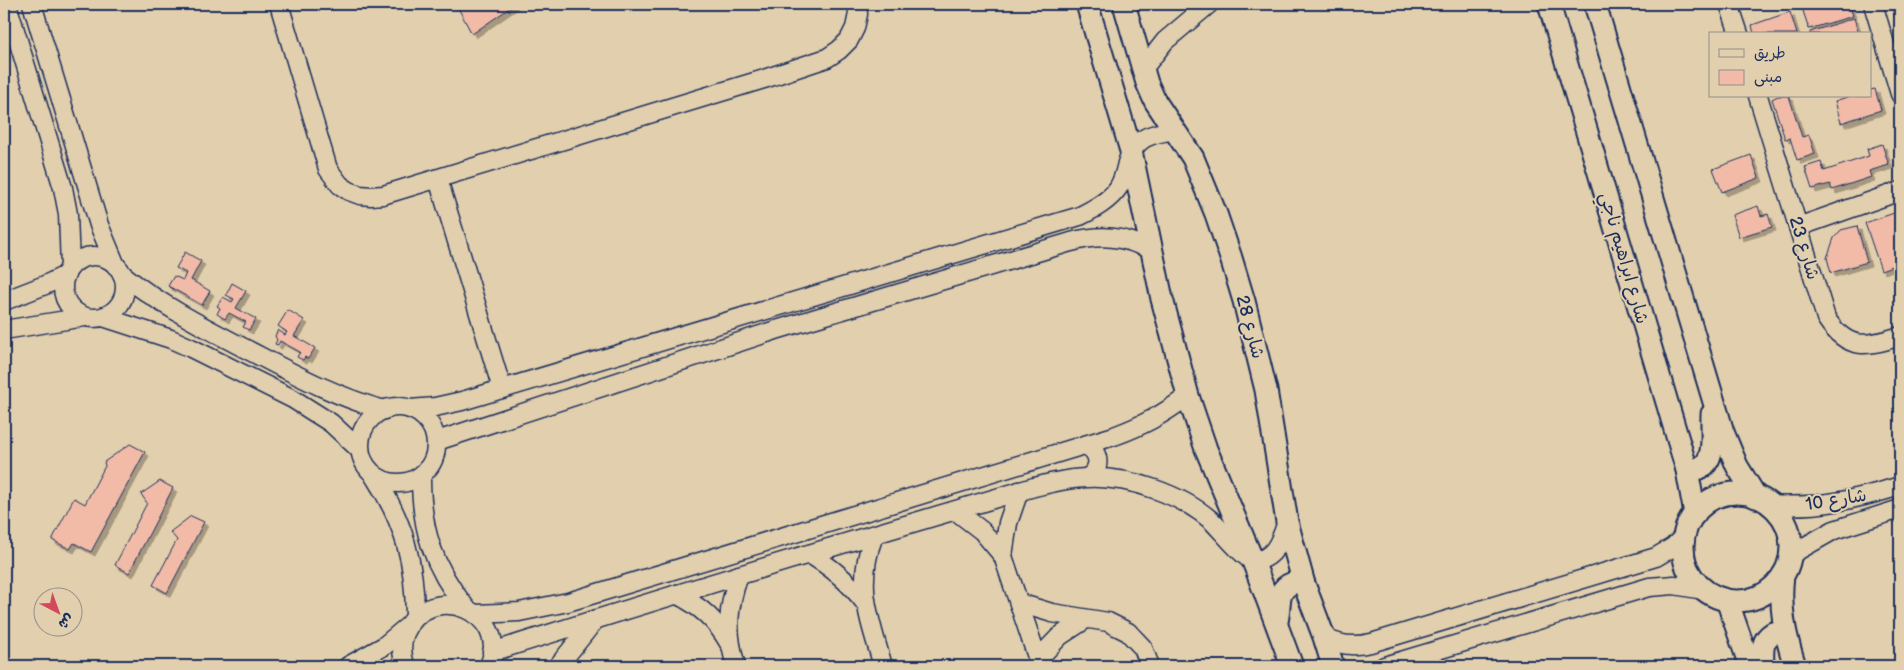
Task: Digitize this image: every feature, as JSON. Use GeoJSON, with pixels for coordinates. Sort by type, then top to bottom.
{"type":"FeatureCollection","features":[{"type":"Feature","properties":{"kind":"street"},"geometry":{"type":"LineString","coordinates":[[7,4],[10,33],[62,188],[68,214],[68,271],[63,283],[66,300],[71,308],[94,317],[171,339],[191,348],[293,399],[331,423],[360,450]]}},
{"type":"Feature","properties":{"kind":"street"},"geometry":{"type":"LineString","coordinates":[[4,330],[94,317],[117,308],[122,300],[125,283],[100,225],[32,4]]}},
{"type":"Feature","properties":{"kind":"street"},"geometry":{"type":"LineString","coordinates":[[279,4],[328,169],[333,178],[349,191],[371,196],[383,195],[438,179],[828,58],[839,50],[855,28],[858,14],[857,4]]}},
{"type":"Feature","properties":{"kind":"street"},"geometry":{"type":"LineString","coordinates":[[1087,4],[1131,151],[1173,348],[1188,396],[1223,492],[1253,561],[1292,666]]}},
{"type":"Feature","properties":{"kind":"street","name":"شارع 28"},"geometry":{"type":"LineString","coordinates":[[1124,4],[1143,69],[1155,101],[1185,145],[1199,171],[1231,258],[1244,301],[1266,390],[1286,522],[1304,584],[1333,666]]}},
{"type":"Feature","properties":{"kind":"street"},"geometry":{"type":"LineString","coordinates":[[1116,99],[1124,96],[1136,85],[1143,69],[1165,41],[1209,4]]}},
{"type":"Feature","properties":{"kind":"street","name":"شارع ابراهيم ناجي"},"geometry":{"type":"LineString","coordinates":[[1549,4],[1687,470],[1695,514]]}},
{"type":"Feature","properties":{"kind":"street"},"geometry":{"type":"LineString","coordinates":[[1595,4],[1730,449],[1742,474],[1763,501],[1780,515],[1787,528],[1790,541],[1781,603],[1785,633],[1794,666]]}},
{"type":"Feature","properties":{"kind":"street"},"geometry":{"type":"LineString","coordinates":[[1730,4],[1738,32]]}},
{"type":"Feature","properties":{"kind":"street"},"geometry":{"type":"LineString","coordinates":[[1873,4],[1900,94]]}},
{"type":"Feature","properties":{"kind":"street","name":"شارع 23"},"geometry":{"type":"LineString","coordinates":[[1759,98],[1826,318],[1832,328],[1841,336],[1851,342],[1862,345],[1874,345],[1900,336]]}},
{"type":"Feature","properties":{"kind":"street"},"geometry":{"type":"LineString","coordinates":[[406,666],[402,650],[404,637],[412,621],[415,592],[412,567],[407,542],[395,511],[374,475],[365,464],[360,450],[360,440],[368,421],[384,410],[393,407],[410,409],[449,404],[1066,222],[1094,209],[1117,189],[1131,151],[1143,139],[1151,135],[1174,130]]}},
{"type":"Feature","properties":{"kind":"street"},"geometry":{"type":"LineString","coordinates":[[438,179],[502,389]]}},
{"type":"Feature","properties":{"kind":"street"},"geometry":{"type":"LineString","coordinates":[[1798,227],[1900,191]]}},
{"type":"Feature","properties":{"kind":"street"},"geometry":{"type":"LineString","coordinates":[[1066,222],[1071,242]]}},
{"type":"Feature","properties":{"kind":"street"},"geometry":{"type":"LineString","coordinates":[[437,441],[776,330],[1071,242],[1103,236],[1136,242],[1152,250]]}},
{"type":"Feature","properties":{"kind":"street"},"geometry":{"type":"LineString","coordinates":[[4,301],[23,295],[68,271],[77,262],[93,256],[109,260],[119,270],[168,307],[325,390],[384,410]]}},
{"type":"Feature","properties":{"kind":"street"},"geometry":{"type":"LineString","coordinates":[[770,310],[776,330]]}},
{"type":"Feature","properties":{"kind":"street"},"geometry":{"type":"LineString","coordinates":[[348,666],[384,646],[426,609],[439,604],[453,604],[471,611],[519,612],[568,602],[1085,445],[1146,424],[1166,413],[1188,396]]}},
{"type":"Feature","properties":{"kind":"street"},"geometry":{"type":"LineString","coordinates":[[1687,470],[1703,467],[1710,458],[1713,398]]}},
{"type":"Feature","properties":{"kind":"street"},"geometry":{"type":"LineString","coordinates":[[374,475],[383,481],[402,484],[421,476],[428,470],[433,461],[437,441],[434,430],[420,414],[410,409]]}},
{"type":"Feature","properties":{"kind":"street"},"geometry":{"type":"LineString","coordinates":[[1085,445],[1094,450],[1098,460],[1095,470],[1088,477]]}},
{"type":"Feature","properties":{"kind":"street"},"geometry":{"type":"LineString","coordinates":[[421,476],[423,517],[434,557],[454,592],[489,631],[490,659],[596,620],[676,594],[1051,483],[1088,477],[1122,481],[1146,487],[1183,501],[1210,520],[1246,558],[1253,561],[1266,558],[1276,548],[1286,522]]}},
{"type":"Feature","properties":{"kind":"street","name":"شارع 10"},"geometry":{"type":"LineString","coordinates":[[1763,501],[1808,506],[1860,498],[1900,486]]}},
{"type":"Feature","properties":{"kind":"street"},"geometry":{"type":"LineString","coordinates":[[1004,556],[1008,523],[1019,491]]}},
{"type":"Feature","properties":{"kind":"street"},"geometry":{"type":"LineString","coordinates":[[1324,637],[1332,642],[1352,646],[1371,644],[1656,557],[1673,547],[1684,536],[1695,514],[1705,504],[1730,494],[1743,494],[1763,501]]}},
{"type":"Feature","properties":{"kind":"street"},"geometry":{"type":"LineString","coordinates":[[1860,498],[1866,520]]}},
{"type":"Feature","properties":{"kind":"street","name":"شارع 10"},"geometry":{"type":"LineString","coordinates":[[1787,565],[1826,534],[1900,509]]}},
{"type":"Feature","properties":{"kind":"street"},"geometry":{"type":"LineString","coordinates":[[956,511],[982,531],[1004,556],[1039,663]]}},
{"type":"Feature","properties":{"kind":"street"},"geometry":{"type":"LineString","coordinates":[[874,535],[867,555],[864,576],[866,604],[883,666]]}},
{"type":"Feature","properties":{"kind":"street"},"geometry":{"type":"LineString","coordinates":[[1684,536],[1683,548],[1689,572],[1704,590],[1727,600],[1753,599],[1765,593],[1775,585],[1787,565]]}},
{"type":"Feature","properties":{"kind":"street"},"geometry":{"type":"LineString","coordinates":[[809,554],[829,566],[846,580],[866,604]]}},
{"type":"Feature","properties":{"kind":"street"},"geometry":{"type":"LineString","coordinates":[[729,643],[731,602],[740,575]]}},
{"type":"Feature","properties":{"kind":"street"},"geometry":{"type":"LineString","coordinates":[[1594,576],[1601,601]]}},
{"type":"Feature","properties":{"kind":"street"},"geometry":{"type":"LineString","coordinates":[[1276,624],[1280,594],[1283,589],[1296,582],[1304,584]]}},
{"type":"Feature","properties":{"kind":"street"},"geometry":{"type":"LineString","coordinates":[[1384,666],[1649,587],[1674,585],[1704,590]]}},
{"type":"Feature","properties":{"kind":"street"},"geometry":{"type":"LineString","coordinates":[[676,594],[702,609],[722,631],[729,643],[736,666]]}},
{"type":"Feature","properties":{"kind":"street"},"geometry":{"type":"LineString","coordinates":[[1727,600],[1750,666]]}},
{"type":"Feature","properties":{"kind":"street"},"geometry":{"type":"LineString","coordinates":[[1019,603],[1052,613],[1108,622],[1128,632],[1143,648],[1150,666]]}},
{"type":"Feature","properties":{"kind":"street"},"geometry":{"type":"LineString","coordinates":[[1039,663],[1060,636],[1086,619]]}},
{"type":"Feature","properties":{"kind":"street"},"geometry":{"type":"LineString","coordinates":[[558,666],[596,620]]}},
{"type":"Feature","properties":{"kind":"street"},"geometry":{"type":"LineString","coordinates":[[1763,666],[1762,646],[1764,641],[1773,633],[1785,633]]}},
{"type":"Feature","properties":{"kind":"street"},"geometry":{"type":"LineString","coordinates":[[1395,636],[1402,661]]}},
{"type":"Feature","properties":{"kind":"building"},"geometry":{"type":"Polygon","coordinates":[[[456,4],[513,4],[514,5],[472,34],[456,4]]]}},
{"type":"Feature","properties":{"kind":"building"},"geometry":{"type":"Polygon","coordinates":[[[1815,4],[1849,4],[1853,16],[1809,29],[1802,8],[1815,4]]]}},
{"type":"Feature","properties":{"kind":"building"},"geometry":{"type":"Polygon","coordinates":[[[1900,7],[1900,28],[1898,28],[1893,10],[1900,7]]]}},
{"type":"Feature","properties":{"kind":"building"},"geometry":{"type":"Polygon","coordinates":[[[1790,12],[1796,32],[1754,32],[1752,25],[1790,12]]]}},
{"type":"Feature","properties":{"kind":"building"},"geometry":{"type":"Polygon","coordinates":[[[1854,18],[1858,32],[1810,32],[1854,18]]]}},
{"type":"Feature","properties":{"kind":"building"},"geometry":{"type":"Polygon","coordinates":[[[1875,89],[1881,110],[1841,123],[1835,101],[1844,98],[1872,98],[1872,90],[1875,89]]]}},
{"type":"Feature","properties":{"kind":"building"},"geometry":{"type":"Polygon","coordinates":[[[1790,98],[1802,137],[1809,135],[1815,154],[1797,160],[1790,138],[1785,139],[1772,99],[1790,98]]]}},
{"type":"Feature","properties":{"kind":"building"},"geometry":{"type":"Polygon","coordinates":[[[1882,144],[1889,165],[1869,171],[1871,177],[1832,190],[1830,184],[1812,189],[1805,167],[1821,162],[1824,171],[1869,156],[1867,149],[1882,144]]]}},
{"type":"Feature","properties":{"kind":"building"},"geometry":{"type":"Polygon","coordinates":[[[1751,155],[1759,178],[1722,192],[1713,169],[1751,155]]]}},
{"type":"Feature","properties":{"kind":"building"},"geometry":{"type":"Polygon","coordinates":[[[1758,206],[1761,216],[1768,214],[1772,227],[1739,237],[1732,215],[1758,206]]]}},
{"type":"Feature","properties":{"kind":"building"},"geometry":{"type":"Polygon","coordinates":[[[1900,211],[1900,263],[1881,270],[1865,223],[1900,211]]]}},
{"type":"Feature","properties":{"kind":"building"},"geometry":{"type":"Polygon","coordinates":[[[1857,226],[1867,262],[1831,273],[1827,258],[1834,238],[1841,230],[1857,226]]]}},
{"type":"Feature","properties":{"kind":"building"},"geometry":{"type":"Polygon","coordinates":[[[185,252],[201,261],[191,280],[210,291],[202,305],[168,286],[174,276],[183,280],[186,273],[176,268],[185,252]]]}},
{"type":"Feature","properties":{"kind":"building"},"geometry":{"type":"Polygon","coordinates":[[[232,283],[246,291],[236,308],[256,319],[249,330],[243,327],[246,322],[229,313],[225,319],[217,314],[220,308],[217,306],[223,297],[232,302],[234,299],[226,295],[232,283]]]}},
{"type":"Feature","properties":{"kind":"building"},"geometry":{"type":"Polygon","coordinates":[[[288,310],[304,320],[294,336],[315,348],[308,359],[305,357],[303,360],[297,357],[300,352],[280,341],[278,345],[275,344],[277,340],[275,336],[278,330],[285,335],[287,332],[278,326],[288,310]]]}},
{"type":"Feature","properties":{"kind":"building"},"geometry":{"type":"Polygon","coordinates":[[[130,444],[145,452],[91,552],[74,543],[70,549],[52,540],[74,498],[85,504],[105,466],[104,462],[130,444]]]}},
{"type":"Feature","properties":{"kind":"building"},"geometry":{"type":"Polygon","coordinates":[[[160,481],[173,488],[129,573],[115,565],[147,503],[141,494],[160,481]]]}},
{"type":"Feature","properties":{"kind":"building"},"geometry":{"type":"Polygon","coordinates":[[[191,516],[204,522],[167,593],[153,585],[177,540],[170,532],[191,516]]]}}]}
